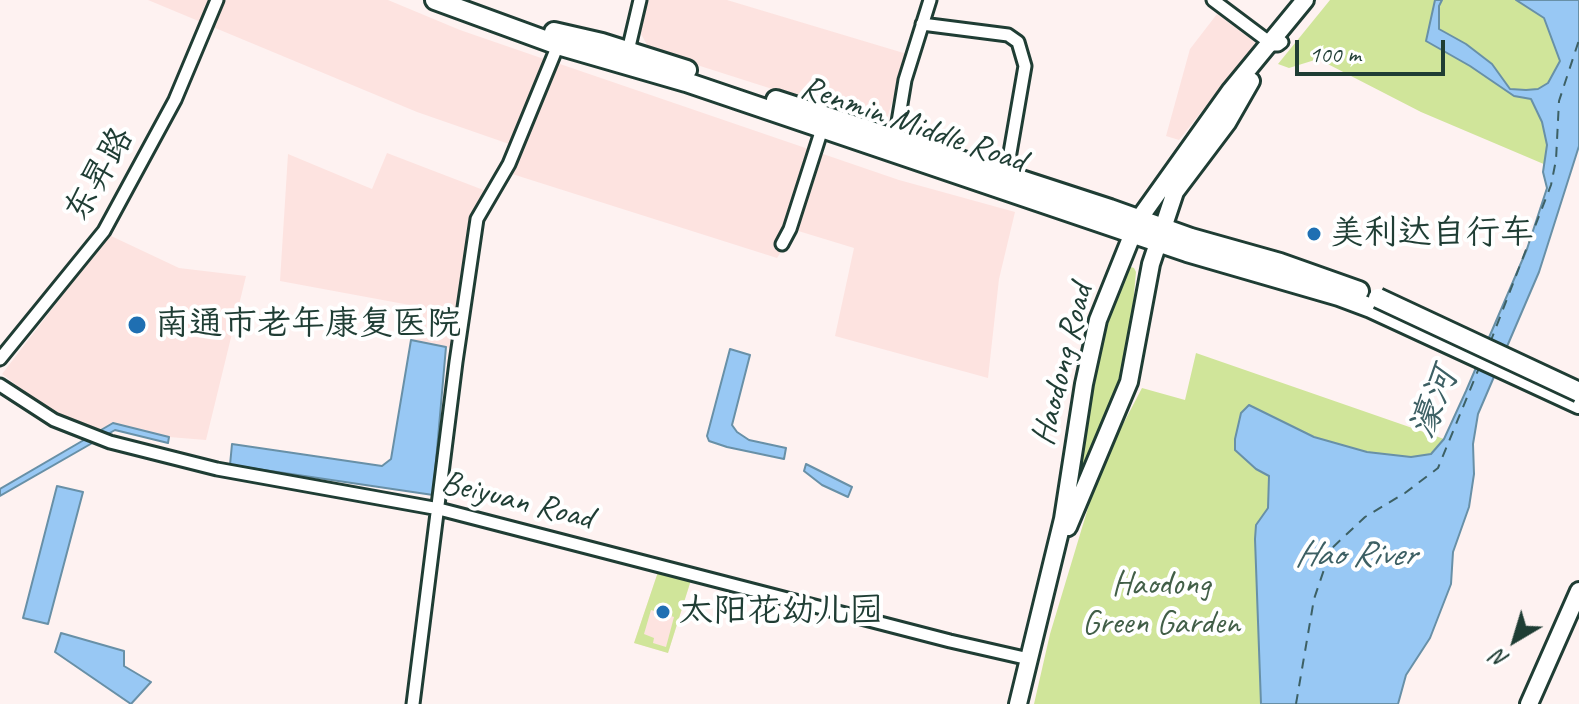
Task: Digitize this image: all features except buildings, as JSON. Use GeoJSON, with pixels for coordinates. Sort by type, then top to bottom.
{"type":"FeatureCollection","features":[{"type":"Feature","properties":{"kind":"main road","name":"Renmin Middle Road"},"geometry":{"type":"LineString","coordinates":[[435,0],[558,45],[686,82],[822,129],[1136,226]]}},
{"type":"Feature","properties":{"kind":"main road","name":"Renmin Middle Road"},"geometry":{"type":"LineString","coordinates":[[465,0],[556,33],[628,51],[1006,176],[1160,235],[1191,238],[1280,263],[1375,303]]}},
{"type":"Feature","properties":{"kind":"main road","name":"Haodong Road"},"geometry":{"type":"LineString","coordinates":[[1026,704],[1069,523],[1129,382],[1160,235],[1175,192],[1227,123],[1244,89],[1305,0]]}},
{"type":"Feature","properties":{"kind":"main road","name":"Haodong Road"},"geometry":{"type":"LineString","coordinates":[[1018,704],[1063,519],[1084,384],[1098,320],[1136,226],[1231,90],[1317,0]]}},
{"type":"Feature","properties":{"kind":"main road"},"geometry":{"type":"LineString","coordinates":[[1375,303],[1579,392]]}},
{"type":"Feature","properties":{"kind":"main road"},"geometry":{"type":"LineString","coordinates":[[1375,303],[1579,404]]}},
{"type":"Feature","properties":{"kind":"main road"},"geometry":{"type":"LineString","coordinates":[[1529,704],[1579,591]]}},
{"type":"Feature","properties":{"kind":"street","name":"东昇路"},"geometry":{"type":"LineString","coordinates":[[0,359],[104,231],[175,100],[217,0]]}},
{"type":"Feature","properties":{"kind":"street"},"geometry":{"type":"LineString","coordinates":[[628,51],[640,0]]}},
{"type":"Feature","properties":{"kind":"street"},"geometry":{"type":"LineString","coordinates":[[895,140],[905,80],[930,0]]}},
{"type":"Feature","properties":{"kind":"street"},"geometry":{"type":"LineString","coordinates":[[1213,0],[1276,42]]}},
{"type":"Feature","properties":{"kind":"street"},"geometry":{"type":"LineString","coordinates":[[922,24],[1008,35],[1018,42],[1025,66],[1006,176]]}},
{"type":"Feature","properties":{"kind":"street"},"geometry":{"type":"LineString","coordinates":[[413,704],[477,219],[509,164],[558,45]]}},
{"type":"Feature","properties":{"kind":"street"},"geometry":{"type":"LineString","coordinates":[[782,244],[790,229],[822,129]]}},
{"type":"Feature","properties":{"kind":"street","name":"Beiyuan Road"},"geometry":{"type":"LineString","coordinates":[[0,385],[54,420],[103,440],[217,469],[439,509],[935,638],[1029,659]]}},
{"type":"Feature","properties":{"kind":"shaded area"},"geometry":{"type":"Polygon","coordinates":[[[148,0],[388,0],[460,30],[544,59],[546,63],[512,145],[417,112],[148,0]]]}},
{"type":"Feature","properties":{"kind":"shaded area"},"geometry":{"type":"Polygon","coordinates":[[[643,0],[727,0],[907,54],[885,125],[650,50],[637,27],[643,0]]]}},
{"type":"Feature","properties":{"kind":"shaded area"},"geometry":{"type":"Polygon","coordinates":[[[1217,14],[1256,43],[1179,140],[1166,136],[1190,49],[1217,14]]]}},
{"type":"Feature","properties":{"kind":"shaded area"},"geometry":{"type":"Polygon","coordinates":[[[560,64],[899,180],[1015,212],[999,279],[988,378],[835,336],[854,248],[795,230],[777,258],[509,173],[553,70],[560,64]]]}},
{"type":"Feature","properties":{"kind":"shaded area"},"geometry":{"type":"Polygon","coordinates":[[[387,153],[486,191],[472,216],[455,349],[411,340],[415,306],[280,281],[288,154],[372,189],[387,153]]]}},
{"type":"Feature","properties":{"kind":"shaded area","name":"南通市老年康复医院"},"geometry":{"type":"Polygon","coordinates":[[[109,235],[179,268],[246,276],[206,440],[169,437],[114,423],[95,434],[59,418],[2,374],[109,235]]]}},
{"type":"Feature","properties":{"kind":"shaded area","name":"太阳花幼儿园"},"geometry":{"type":"Polygon","coordinates":[[[658,572],[691,580],[668,653],[634,643],[658,572]]]}},
{"type":"Feature","properties":{"kind":"green space"},"geometry":{"type":"Polygon","coordinates":[[[1330,0],[1549,0],[1544,18],[1560,61],[1548,83],[1538,89],[1535,109],[1542,122],[1547,145],[1546,165],[1421,112],[1318,59],[1289,68],[1278,64],[1330,0]]]}},
{"type":"Feature","properties":{"kind":"green space"},"geometry":{"type":"Polygon","coordinates":[[[1128,266],[1136,272],[1130,339],[1107,425],[1081,480],[1076,480],[1084,411],[1102,328],[1128,266]]]}},
{"type":"Feature","properties":{"kind":"green space","name":"Haodong Green Garden"},"geometry":{"type":"Polygon","coordinates":[[[1196,353],[1444,439],[1431,454],[1411,457],[1367,452],[1314,437],[1249,405],[1256,469],[1269,476],[1268,508],[1256,525],[1261,704],[1034,704],[1050,634],[1100,468],[1142,388],[1185,400],[1196,353]]]}},
{"type":"Feature","properties":{"kind":"green space","name":"太阳花幼儿园"},"geometry":{"type":"Polygon","coordinates":[[[658,572],[691,580],[668,653],[634,643],[658,572]],[[651,610],[644,634],[654,638],[653,643],[666,647],[674,617],[651,610]]]}},
{"type":"Feature","properties":{"kind":"water","name":"Hao River"},"geometry":{"type":"Polygon","coordinates":[[[1435,0],[1442,0],[1439,29],[1492,64],[1510,89],[1526,90],[1538,89],[1548,83],[1560,61],[1544,18],[1516,0],[1579,0],[1579,146],[1539,272],[1478,414],[1469,507],[1453,552],[1451,584],[1430,638],[1406,675],[1398,704],[1261,704],[1255,539],[1256,525],[1268,508],[1269,476],[1235,450],[1241,413],[1249,405],[1314,437],[1367,452],[1411,457],[1431,454],[1444,439],[1466,391],[1527,249],[1547,188],[1543,172],[1547,145],[1542,122],[1531,99],[1514,96],[1426,41],[1435,0]]]}},
{"type":"Feature","properties":{"kind":"water"},"geometry":{"type":"Polygon","coordinates":[[[411,340],[446,347],[433,495],[230,465],[232,444],[382,466],[391,459],[411,340]]]}},
{"type":"Feature","properties":{"kind":"water"},"geometry":{"type":"Polygon","coordinates":[[[730,349],[750,355],[732,425],[749,440],[786,448],[784,459],[709,441],[707,436],[730,349]]]}},
{"type":"Feature","properties":{"kind":"water"},"geometry":{"type":"Polygon","coordinates":[[[113,423],[169,437],[168,443],[115,430],[0,496],[0,489],[113,423]]]}},
{"type":"Feature","properties":{"kind":"water"},"geometry":{"type":"Polygon","coordinates":[[[806,464],[852,487],[848,497],[822,485],[804,471],[806,464]]]}},
{"type":"Feature","properties":{"kind":"water"},"geometry":{"type":"Polygon","coordinates":[[[57,486],[83,492],[48,624],[23,618],[57,486]]]}},
{"type":"Feature","properties":{"kind":"water"},"geometry":{"type":"Polygon","coordinates":[[[61,633],[124,651],[124,666],[151,682],[131,704],[55,652],[61,633]]]}},
{"type":"Feature","properties":{"kind":"ferry route"},"geometry":{"type":"LineString","coordinates":[[1490,343],[1551,185],[1556,160],[1559,101],[1579,40]]}},
{"type":"Feature","properties":{"kind":"ferry route"},"geometry":{"type":"LineString","coordinates":[[1296,704],[1314,599],[1331,549],[1365,517],[1438,468],[1479,368]]}},
{"type":"Feature","properties":{"kind":"place","name":"美利达自行车"},"geometry":{"type":"Point","coordinates":[1314,234]}},
{"type":"Feature","properties":{"kind":"place","name":"南通市老年康复医院"},"geometry":{"type":"Point","coordinates":[137,325]}},
{"type":"Feature","properties":{"kind":"place","name":"太阳花幼儿园"},"geometry":{"type":"Point","coordinates":[663,612]}},
{"type":"Feature","properties":{"kind":"water label","name":"濠河"},"geometry":{"type":"Point","coordinates":[1435,403]}}]}
